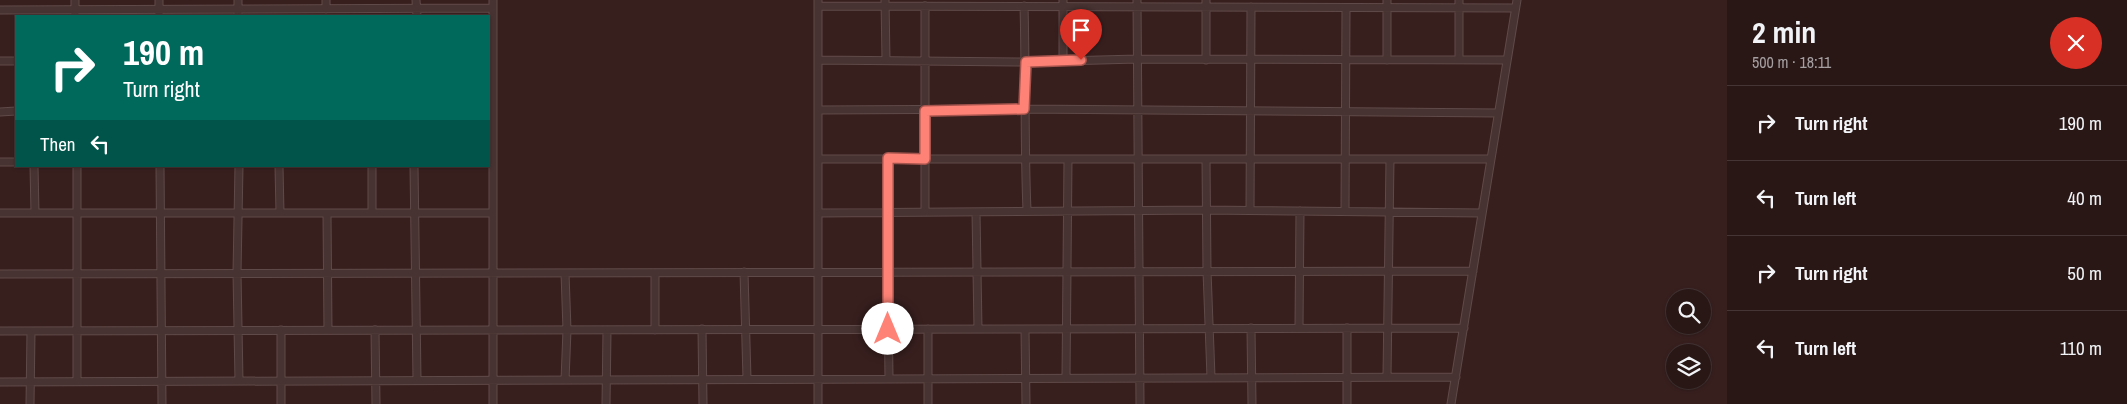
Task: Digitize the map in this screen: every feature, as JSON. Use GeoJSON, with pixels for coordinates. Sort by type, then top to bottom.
{"type":"FeatureCollection","features":[{"type":"Feature","properties":{"kind":"street"},"geometry":{"type":"LineString","coordinates":[[75,0],[75,13]]}},
{"type":"Feature","properties":{"kind":"street"},"geometry":{"type":"LineString","coordinates":[[159,0],[159,13]]}},
{"type":"Feature","properties":{"kind":"street"},"geometry":{"type":"LineString","coordinates":[[238,0],[238,13]]}},
{"type":"Feature","properties":{"kind":"street"},"geometry":{"type":"LineString","coordinates":[[326,0],[326,9]]}},
{"type":"Feature","properties":{"kind":"street"},"geometry":{"type":"LineString","coordinates":[[416,0],[417,12]]}},
{"type":"Feature","properties":{"kind":"street"},"geometry":{"type":"LineString","coordinates":[[493,0],[491,59],[493,404]]}},
{"type":"Feature","properties":{"kind":"street"},"geometry":{"type":"LineString","coordinates":[[1451,404],[1517,0]]}},
{"type":"Feature","properties":{"kind":"street"},"geometry":{"type":"LineString","coordinates":[[818,404],[816,329],[818,272],[818,3],[885,3],[925,6],[974,3],[1024,6],[1063,3],[1206,4],[1251,7],[1299,4],[1346,8],[1387,4],[1459,4],[1515,8]]}},
{"type":"Feature","properties":{"kind":"street"},"geometry":{"type":"LineString","coordinates":[[885,3],[886,60]]}},
{"type":"Feature","properties":{"kind":"street"},"geometry":{"type":"LineString","coordinates":[[1063,3],[1063,60]]}},
{"type":"Feature","properties":{"kind":"street"},"geometry":{"type":"LineString","coordinates":[[1137,4],[1140,404]]}},
{"type":"Feature","properties":{"kind":"street"},"geometry":{"type":"LineString","coordinates":[[1206,4],[1206,60]]}},
{"type":"Feature","properties":{"kind":"street"},"geometry":{"type":"LineString","coordinates":[[1387,4],[1387,60]]}},
{"type":"Feature","properties":{"kind":"street"},"geometry":{"type":"LineString","coordinates":[[1459,4],[1459,60]]}},
{"type":"Feature","properties":{"kind":"street"},"geometry":{"type":"LineString","coordinates":[[925,6],[925,212]]}},
{"type":"Feature","properties":{"kind":"street"},"geometry":{"type":"LineString","coordinates":[[1024,6],[1026,62],[1024,160],[1027,210]]}},
{"type":"Feature","properties":{"kind":"street"},"geometry":{"type":"LineString","coordinates":[[1250,210],[1249,60],[1251,7]]}},
{"type":"Feature","properties":{"kind":"street"},"geometry":{"type":"LineString","coordinates":[[0,10],[32,13],[275,13],[326,9],[417,12],[493,8]]}},
{"type":"Feature","properties":{"kind":"street"},"geometry":{"type":"LineString","coordinates":[[1345,211],[1346,8]]}},
{"type":"Feature","properties":{"kind":"street"},"geometry":{"type":"LineString","coordinates":[[818,60],[1026,62],[1137,59],[1507,60]]}},
{"type":"Feature","properties":{"kind":"street"},"geometry":{"type":"LineString","coordinates":[[0,61],[15,61]]}},
{"type":"Feature","properties":{"kind":"street"},"geometry":{"type":"LineString","coordinates":[[818,110],[925,111],[1024,109],[1498,113]]}},
{"type":"Feature","properties":{"kind":"street"},"geometry":{"type":"LineString","coordinates":[[0,112],[15,112]]}},
{"type":"Feature","properties":{"kind":"street"},"geometry":{"type":"LineString","coordinates":[[888,158],[888,378]]}},
{"type":"Feature","properties":{"kind":"street"},"geometry":{"type":"LineString","coordinates":[[818,159],[1491,159]]}},
{"type":"Feature","properties":{"kind":"street"},"geometry":{"type":"LineString","coordinates":[[1066,378],[1068,159]]}},
{"type":"Feature","properties":{"kind":"street"},"geometry":{"type":"LineString","coordinates":[[1206,159],[1207,271],[1211,377]]}},
{"type":"Feature","properties":{"kind":"street"},"geometry":{"type":"LineString","coordinates":[[1387,376],[1390,159]]}},
{"type":"Feature","properties":{"kind":"street"},"geometry":{"type":"LineString","coordinates":[[0,162],[15,162]]}},
{"type":"Feature","properties":{"kind":"street"},"geometry":{"type":"LineString","coordinates":[[34,167],[35,213]]}},
{"type":"Feature","properties":{"kind":"street"},"geometry":{"type":"LineString","coordinates":[[77,167],[77,381]]}},
{"type":"Feature","properties":{"kind":"street"},"geometry":{"type":"LineString","coordinates":[[160,167],[162,404]]}},
{"type":"Feature","properties":{"kind":"street"},"geometry":{"type":"LineString","coordinates":[[239,167],[237,273],[239,381]]}},
{"type":"Feature","properties":{"kind":"street"},"geometry":{"type":"LineString","coordinates":[[279,167],[280,213]]}},
{"type":"Feature","properties":{"kind":"street"},"geometry":{"type":"LineString","coordinates":[[372,167],[372,213]]}},
{"type":"Feature","properties":{"kind":"street"},"geometry":{"type":"LineString","coordinates":[[414,167],[418,330],[417,380]]}},
{"type":"Feature","properties":{"kind":"street"},"geometry":{"type":"LineString","coordinates":[[818,213],[1027,210],[1482,213]]}},
{"type":"Feature","properties":{"kind":"street"},"geometry":{"type":"LineString","coordinates":[[1299,328],[1300,211]]}},
{"type":"Feature","properties":{"kind":"street"},"geometry":{"type":"LineString","coordinates":[[976,212],[978,329]]}},
{"type":"Feature","properties":{"kind":"street"},"geometry":{"type":"LineString","coordinates":[[0,213],[493,213]]}},
{"type":"Feature","properties":{"kind":"street"},"geometry":{"type":"LineString","coordinates":[[327,213],[328,330]]}},
{"type":"Feature","properties":{"kind":"street"},"geometry":{"type":"LineString","coordinates":[[0,274],[1473,271]]}},
{"type":"Feature","properties":{"kind":"street"},"geometry":{"type":"LineString","coordinates":[[655,272],[655,330]]}},
{"type":"Feature","properties":{"kind":"street"},"geometry":{"type":"LineString","coordinates":[[744,272],[747,379]]}},
{"type":"Feature","properties":{"kind":"street"},"geometry":{"type":"LineString","coordinates":[[565,273],[566,380]]}},
{"type":"Feature","properties":{"kind":"street"},"geometry":{"type":"LineString","coordinates":[[1251,328],[1252,404]]}},
{"type":"Feature","properties":{"kind":"street"},"geometry":{"type":"LineString","coordinates":[[1347,328],[1347,404]]}},
{"type":"Feature","properties":{"kind":"street"},"geometry":{"type":"LineString","coordinates":[[0,331],[1464,328]]}},
{"type":"Feature","properties":{"kind":"street"},"geometry":{"type":"LineString","coordinates":[[702,329],[703,404]]}},
{"type":"Feature","properties":{"kind":"street"},"geometry":{"type":"LineString","coordinates":[[928,329],[928,404]]}},
{"type":"Feature","properties":{"kind":"street"},"geometry":{"type":"LineString","coordinates":[[1025,329],[1026,404]]}},
{"type":"Feature","properties":{"kind":"street"},"geometry":{"type":"LineString","coordinates":[[281,330],[281,404]]}},
{"type":"Feature","properties":{"kind":"street"},"geometry":{"type":"LineString","coordinates":[[374,330],[376,404]]}},
{"type":"Feature","properties":{"kind":"street"},"geometry":{"type":"LineString","coordinates":[[606,404],[607,330]]}},
{"type":"Feature","properties":{"kind":"street"},"geometry":{"type":"LineString","coordinates":[[30,404],[31,331]]}},
{"type":"Feature","properties":{"kind":"street"},"geometry":{"type":"LineString","coordinates":[[0,382],[1456,376]]}},
{"type":"Feature","properties":{"kind":"route"},"geometry":{"type":"LineString","coordinates":[[888,329],[888,158],[925,159],[925,111],[1024,109],[1026,62],[1081,60]]}}]}
